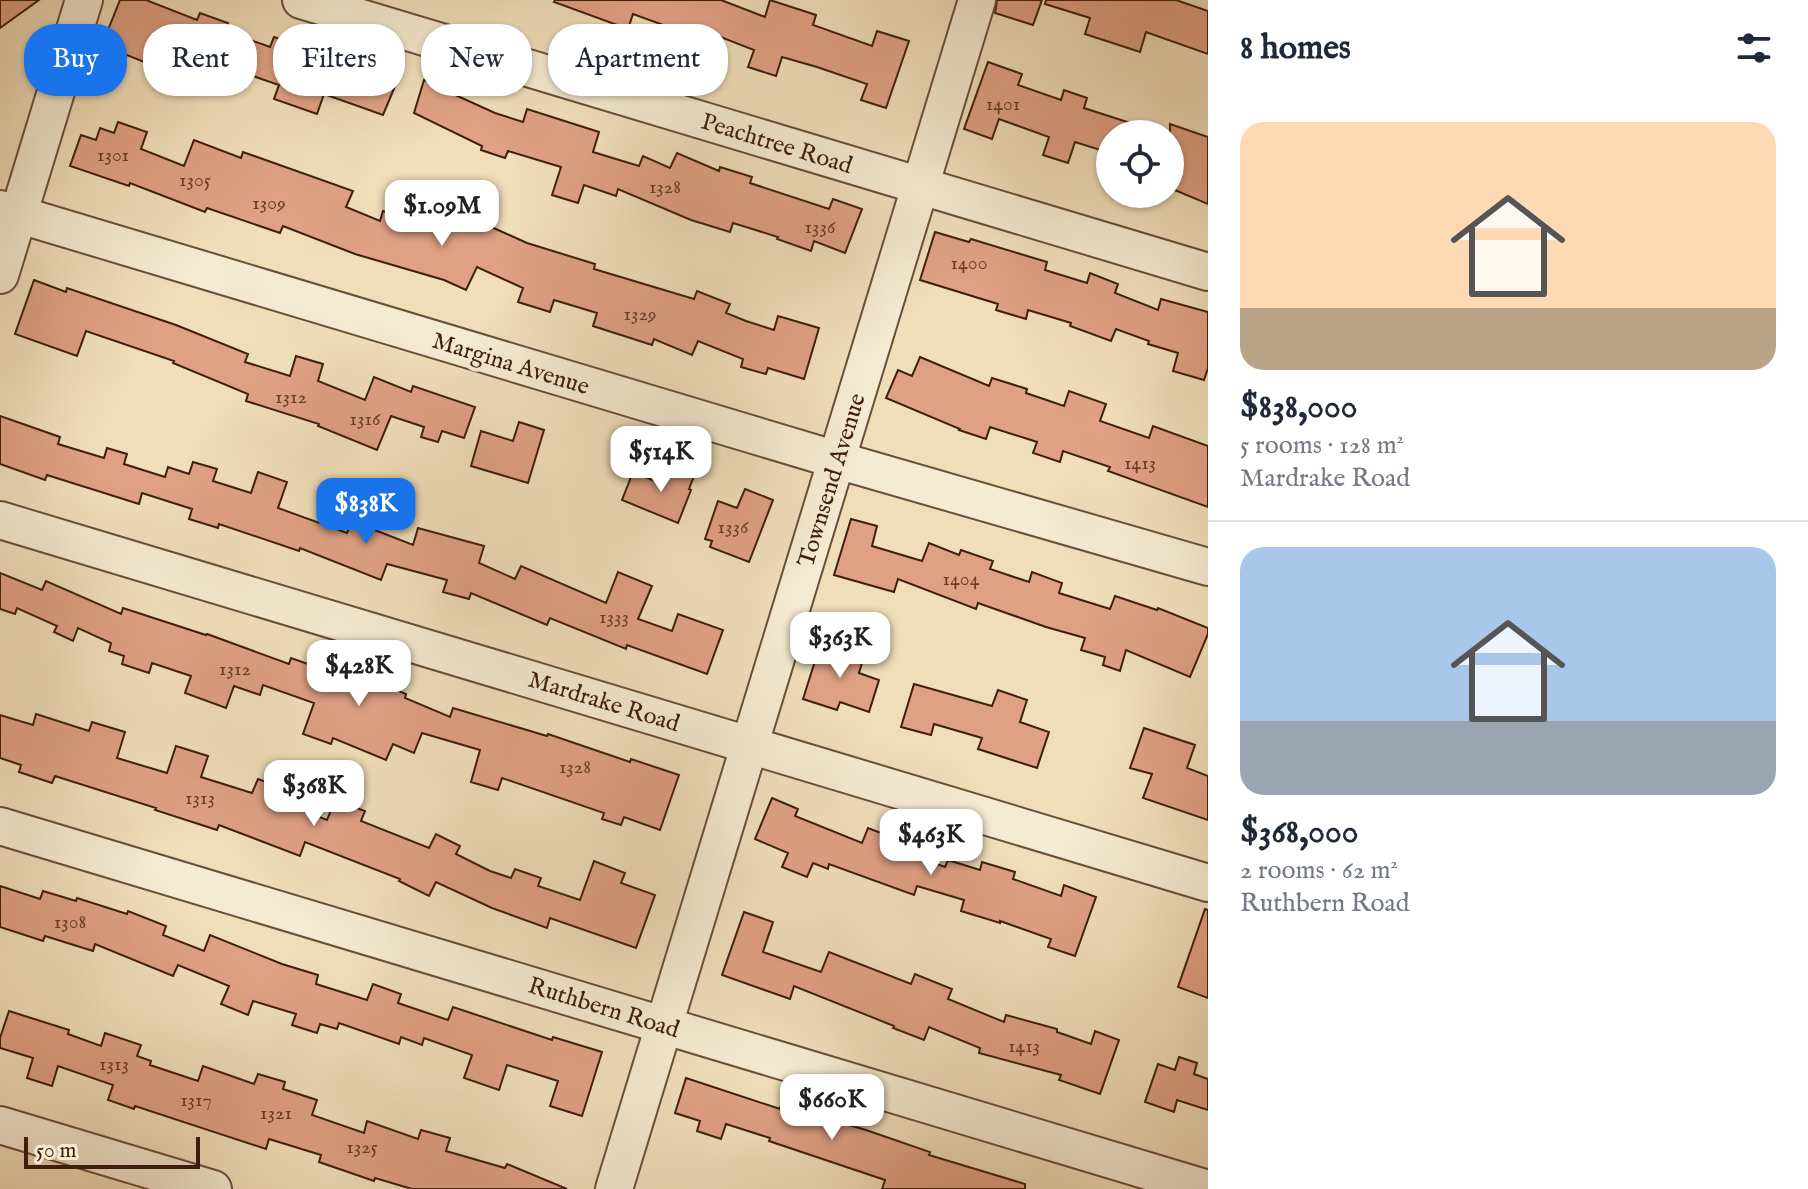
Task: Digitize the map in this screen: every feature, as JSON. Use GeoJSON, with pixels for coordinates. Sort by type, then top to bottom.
{"type":"FeatureCollection","features":[{"type":"Feature","properties":{"kind":"street"},"geometry":{"type":"LineString","coordinates":[[0,275],[9,212],[84,0]]}},
{"type":"Feature","properties":{"kind":"street","name":"Peachtree Road"},"geometry":{"type":"LineString","coordinates":[[301,0],[1208,272]]}},
{"type":"Feature","properties":{"kind":"street","name":"Townsend Avenue"},"geometry":{"type":"LineString","coordinates":[[614,1189],[977,0]]}},
{"type":"Feature","properties":{"kind":"street","name":"Margina Avenue"},"geometry":{"type":"LineString","coordinates":[[9,212],[837,460],[1208,567]]}},
{"type":"Feature","properties":{"kind":"street","name":"Mardrake Road"},"geometry":{"type":"LineString","coordinates":[[0,520],[1208,883]]}},
{"type":"Feature","properties":{"kind":"street","name":"Ruthbern Road"},"geometry":{"type":"LineString","coordinates":[[0,826],[1208,1189]]}},
{"type":"Feature","properties":{"kind":"street"},"geometry":{"type":"LineString","coordinates":[[0,1125],[213,1189]]}},
{"type":"Feature","properties":{"kind":"building"},"geometry":{"type":"Polygon","coordinates":[[[0,0],[39,0],[0,28],[0,0]]]}},
{"type":"Feature","properties":{"kind":"building"},"geometry":{"type":"Polygon","coordinates":[[[120,0],[146,0],[197,20],[200,13],[228,23],[143,24],[143,62],[127,55],[127,24],[110,24],[120,0]]]}},
{"type":"Feature","properties":{"kind":"building"},"geometry":{"type":"Polygon","coordinates":[[[721,0],[765,17],[770,0],[816,15],[813,25],[872,46],[877,31],[909,41],[886,108],[861,100],[867,84],[817,67],[782,57],[776,76],[748,67],[754,50],[728,40],[728,24],[661,24],[633,14],[630,24],[614,24],[554,2],[721,0]]]}},
{"type":"Feature","properties":{"kind":"building"},"geometry":{"type":"Polygon","coordinates":[[[997,0],[1042,0],[1033,25],[995,13],[997,0]]]}},
{"type":"Feature","properties":{"kind":"building"},"geometry":{"type":"Polygon","coordinates":[[[1046,0],[1176,0],[1208,11],[1208,54],[1146,32],[1140,52],[1085,34],[1090,18],[1045,4],[1046,0]]]}},
{"type":"Feature","properties":{"kind":"building"},"geometry":{"type":"Polygon","coordinates":[[[273,40],[273,83],[257,77],[257,42],[270,47],[273,40]]]}},
{"type":"Feature","properties":{"kind":"building"},"geometry":{"type":"Polygon","coordinates":[[[988,62],[1022,74],[1018,85],[1061,100],[1064,90],[1087,98],[1084,108],[1121,120],[1096,120],[1096,149],[1075,142],[1068,163],[1043,155],[1049,137],[999,119],[992,139],[964,129],[988,62]]]}},
{"type":"Feature","properties":{"kind":"building"},"geometry":{"type":"Polygon","coordinates":[[[421,90],[421,96],[457,96],[523,122],[527,109],[599,132],[593,152],[639,166],[643,156],[670,168],[677,153],[719,171],[720,167],[752,177],[750,183],[829,209],[833,199],[862,209],[845,253],[814,241],[811,251],[733,223],[730,232],[691,220],[618,189],[616,196],[584,185],[578,203],[552,195],[561,167],[508,151],[505,158],[481,150],[482,146],[414,113],[421,90]]]}},
{"type":"Feature","properties":{"kind":"building"},"geometry":{"type":"Polygon","coordinates":[[[275,96],[323,96],[317,114],[274,99],[275,96]]]}},
{"type":"Feature","properties":{"kind":"building"},"geometry":{"type":"Polygon","coordinates":[[[330,96],[391,96],[383,115],[330,96]]]}},
{"type":"Feature","properties":{"kind":"building"},"geometry":{"type":"Polygon","coordinates":[[[118,122],[147,132],[141,149],[184,166],[194,140],[241,158],[243,152],[353,191],[346,207],[380,221],[383,211],[414,221],[419,205],[466,220],[467,216],[527,243],[595,264],[594,269],[694,299],[697,291],[730,304],[726,313],[774,330],[778,316],[819,328],[804,379],[768,368],[766,374],[741,367],[743,359],[698,341],[692,355],[654,339],[652,345],[593,326],[597,313],[554,300],[550,312],[518,302],[523,288],[477,267],[466,290],[444,280],[355,254],[283,226],[280,233],[207,208],[205,212],[130,183],[129,186],[70,166],[81,135],[96,140],[100,128],[114,133],[118,122]]]}},
{"type":"Feature","properties":{"kind":"building"},"geometry":{"type":"Polygon","coordinates":[[[1184,129],[1208,137],[1208,204],[1184,194],[1184,129]]]}},
{"type":"Feature","properties":{"kind":"building"},"geometry":{"type":"Polygon","coordinates":[[[935,232],[969,242],[971,239],[1047,262],[1045,270],[1087,283],[1090,273],[1118,284],[1115,293],[1158,310],[1161,299],[1208,312],[1208,368],[1204,380],[1173,371],[1178,353],[1148,344],[1149,341],[1116,329],[1111,341],[1070,326],[1071,323],[1028,310],[1026,319],[996,310],[998,304],[920,280],[935,232]]]}},
{"type":"Feature","properties":{"kind":"building"},"geometry":{"type":"Polygon","coordinates":[[[34,280],[176,325],[248,354],[245,362],[290,376],[296,356],[323,364],[318,381],[365,400],[374,377],[411,392],[413,386],[475,407],[464,438],[442,431],[438,442],[421,437],[424,427],[391,416],[377,450],[319,424],[246,401],[248,394],[174,361],[86,331],[77,356],[15,334],[34,280]]]}},
{"type":"Feature","properties":{"kind":"building"},"geometry":{"type":"Polygon","coordinates":[[[920,357],[989,386],[992,378],[1027,389],[1026,393],[1064,406],[1069,391],[1106,404],[1100,421],[1149,438],[1153,426],[1208,446],[1208,507],[1108,471],[1110,467],[1063,451],[1060,462],[1033,453],[1037,442],[990,427],[986,439],[959,430],[886,398],[898,370],[912,376],[920,357]]]}},
{"type":"Feature","properties":{"kind":"building"},"geometry":{"type":"Polygon","coordinates":[[[0,416],[60,437],[58,444],[104,458],[107,448],[127,454],[124,464],[165,477],[168,467],[189,474],[193,462],[217,469],[213,481],[251,493],[258,472],[287,482],[278,508],[347,533],[352,521],[413,545],[418,528],[484,546],[479,563],[515,579],[521,566],[606,603],[618,572],[652,586],[638,619],[672,631],[678,614],[723,630],[707,674],[627,645],[626,649],[550,618],[547,625],[471,593],[469,599],[443,592],[447,580],[387,564],[381,580],[300,548],[299,551],[219,524],[218,528],[189,519],[192,509],[142,493],[139,504],[47,475],[45,480],[0,464],[0,416]]]}},
{"type":"Feature","properties":{"kind":"building"},"geometry":{"type":"Polygon","coordinates":[[[519,422],[544,430],[528,483],[471,466],[481,431],[513,441],[519,422]]]}},
{"type":"Feature","properties":{"kind":"building"},"geometry":{"type":"Polygon","coordinates":[[[669,466],[694,476],[678,523],[622,500],[633,472],[662,484],[669,466]]]}},
{"type":"Feature","properties":{"kind":"building"},"geometry":{"type":"Polygon","coordinates":[[[745,489],[773,500],[749,562],[710,547],[712,541],[705,539],[718,501],[737,508],[745,489]]]}},
{"type":"Feature","properties":{"kind":"building"},"geometry":{"type":"Polygon","coordinates":[[[851,519],[877,526],[872,546],[922,561],[929,543],[959,555],[961,550],[993,561],[990,569],[1029,582],[1032,572],[1062,583],[1059,593],[1110,609],[1115,596],[1158,608],[1208,628],[1208,634],[1190,677],[1126,650],[1120,671],[1103,665],[1105,657],[1081,650],[1085,638],[978,603],[976,609],[898,579],[894,592],[834,575],[851,519]]]}},
{"type":"Feature","properties":{"kind":"building"},"geometry":{"type":"Polygon","coordinates":[[[0,573],[42,590],[46,581],[121,614],[123,608],[289,664],[291,658],[370,686],[373,680],[450,717],[453,708],[679,775],[660,830],[624,817],[621,825],[602,819],[604,813],[502,778],[498,790],[471,782],[480,750],[422,733],[414,753],[393,744],[386,760],[333,738],[331,744],[303,734],[314,703],[263,685],[260,695],[234,686],[226,708],[185,693],[191,676],[152,663],[149,673],[122,664],[124,656],[109,651],[111,643],[78,628],[73,641],[54,632],[57,626],[17,608],[15,614],[0,609],[0,573]]]}},
{"type":"Feature","properties":{"kind":"building"},"geometry":{"type":"Polygon","coordinates":[[[821,642],[864,656],[859,673],[879,680],[869,712],[840,702],[837,710],[803,699],[821,642]]]}},
{"type":"Feature","properties":{"kind":"building"},"geometry":{"type":"Polygon","coordinates":[[[914,684],[992,706],[998,690],[1027,700],[1020,722],[1049,732],[1037,768],[978,749],[982,738],[934,724],[931,735],[901,727],[914,684]]]}},
{"type":"Feature","properties":{"kind":"building"},"geometry":{"type":"Polygon","coordinates":[[[36,714],[89,731],[92,722],[125,732],[117,758],[167,773],[176,746],[208,756],[201,777],[252,793],[258,779],[288,790],[283,803],[327,820],[335,800],[365,811],[361,821],[429,848],[436,834],[460,846],[456,854],[490,871],[511,878],[515,869],[541,878],[538,886],[580,900],[594,861],[625,873],[621,883],[655,895],[636,948],[550,918],[547,928],[492,908],[436,882],[429,896],[400,879],[305,842],[300,856],[219,825],[217,830],[55,776],[52,783],[19,772],[21,765],[0,758],[0,715],[33,725],[36,714]]]}},
{"type":"Feature","properties":{"kind":"building"},"geometry":{"type":"Polygon","coordinates":[[[1144,728],[1195,745],[1187,768],[1208,776],[1208,820],[1143,798],[1152,774],[1130,768],[1144,728]]]}},
{"type":"Feature","properties":{"kind":"building"},"geometry":{"type":"Polygon","coordinates":[[[772,798],[798,809],[795,816],[862,843],[868,828],[907,843],[904,852],[945,867],[948,860],[980,870],[982,862],[1015,872],[1013,879],[1061,896],[1064,885],[1096,897],[1075,956],[1048,947],[1051,939],[961,911],[964,900],[917,886],[914,895],[829,864],[828,869],[813,863],[807,877],[782,867],[788,853],[755,839],[772,798]]]}},
{"type":"Feature","properties":{"kind":"building"},"geometry":{"type":"Polygon","coordinates":[[[0,886],[40,899],[43,891],[127,914],[128,911],[166,926],[163,935],[204,951],[210,935],[318,975],[316,984],[367,1000],[373,984],[401,994],[398,1003],[448,1020],[453,1007],[552,1040],[553,1037],[602,1052],[582,1116],[550,1106],[558,1081],[507,1065],[499,1090],[464,1078],[472,1055],[424,1038],[422,1045],[401,1037],[399,1044],[339,1023],[337,1029],[320,1024],[317,1033],[292,1025],[296,1014],[253,1001],[248,1015],[221,1004],[229,986],[178,965],[173,976],[95,944],[93,951],[45,936],[43,941],[0,927],[0,886]]]}},
{"type":"Feature","properties":{"kind":"building"},"geometry":{"type":"Polygon","coordinates":[[[1205,909],[1208,910],[1208,998],[1178,987],[1205,909]]]}},
{"type":"Feature","properties":{"kind":"building"},"geometry":{"type":"Polygon","coordinates":[[[744,912],[773,922],[763,952],[821,972],[829,952],[911,984],[915,974],[952,989],[948,999],[1004,1022],[1006,1015],[1057,1029],[1057,1032],[1091,1044],[1095,1031],[1119,1040],[1100,1094],[1059,1080],[1061,1075],[979,1053],[980,1048],[929,1027],[924,1040],[794,986],[790,999],[722,975],[744,912]]]}},
{"type":"Feature","properties":{"kind":"building"},"geometry":{"type":"Polygon","coordinates":[[[9,1011],[69,1030],[68,1034],[101,1046],[105,1033],[141,1045],[137,1056],[151,1061],[150,1065],[198,1081],[203,1066],[254,1084],[258,1074],[285,1082],[283,1089],[317,1100],[312,1115],[364,1133],[367,1121],[418,1139],[421,1130],[450,1138],[446,1151],[505,1168],[507,1164],[567,1189],[412,1189],[375,1178],[374,1181],[319,1162],[321,1155],[269,1139],[266,1149],[108,1100],[113,1085],[58,1066],[52,1086],[27,1078],[33,1058],[0,1048],[9,1011]]]}},
{"type":"Feature","properties":{"kind":"building"},"geometry":{"type":"Polygon","coordinates":[[[1179,1057],[1197,1063],[1194,1074],[1208,1079],[1208,1110],[1177,1100],[1174,1112],[1145,1102],[1158,1064],[1175,1070],[1179,1057]]]}},
{"type":"Feature","properties":{"kind":"building"},"geometry":{"type":"Polygon","coordinates":[[[686,1078],[780,1109],[781,1105],[866,1130],[930,1152],[929,1155],[1025,1184],[1025,1189],[882,1189],[885,1180],[726,1124],[721,1139],[697,1131],[700,1121],[675,1113],[686,1078]]]}}]}
